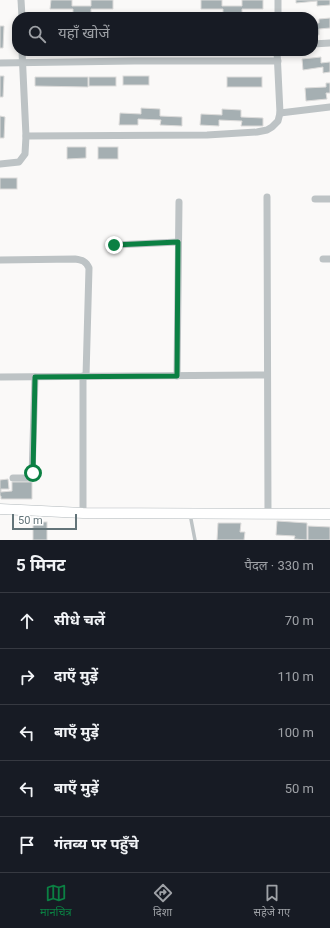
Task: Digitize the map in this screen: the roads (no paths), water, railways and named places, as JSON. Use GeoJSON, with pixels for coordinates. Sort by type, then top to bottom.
{"type":"FeatureCollection","features":[{"type":"Feature","properties":{"kind":"main road"},"geometry":{"type":"LineString","coordinates":[[0,509],[83,513],[330,514]]}},
{"type":"Feature","properties":{"kind":"street"},"geometry":{"type":"LineString","coordinates":[[22,0],[22,12]]}},
{"type":"Feature","properties":{"kind":"street"},"geometry":{"type":"LineString","coordinates":[[278,0],[278,12]]}},
{"type":"Feature","properties":{"kind":"street"},"geometry":{"type":"LineString","coordinates":[[318,44],[330,43]]}},
{"type":"Feature","properties":{"kind":"street"},"geometry":{"type":"LineString","coordinates":[[0,164],[20,162],[25,154],[26,136],[22,56]]}},
{"type":"Feature","properties":{"kind":"street"},"geometry":{"type":"LineString","coordinates":[[26,136],[207,135],[257,132],[266,130],[278,121],[280,113],[277,56]]}},
{"type":"Feature","properties":{"kind":"street"},"geometry":{"type":"LineString","coordinates":[[0,63],[134,61],[278,62]]}},
{"type":"Feature","properties":{"kind":"street"},"geometry":{"type":"LineString","coordinates":[[280,113],[330,107]]}},
{"type":"Feature","properties":{"kind":"street"},"geometry":{"type":"LineString","coordinates":[[267,197],[268,514]]}},
{"type":"Feature","properties":{"kind":"street"},"geometry":{"type":"LineString","coordinates":[[315,199],[330,199]]}},
{"type":"Feature","properties":{"kind":"street"},"geometry":{"type":"LineString","coordinates":[[177,376],[179,202]]}},
{"type":"Feature","properties":{"kind":"street"},"geometry":{"type":"LineString","coordinates":[[114,245],[178,242]]}},
{"type":"Feature","properties":{"kind":"street"},"geometry":{"type":"LineString","coordinates":[[0,260],[75,259],[83,260],[89,268],[84,376],[83,513]]}},
{"type":"Feature","properties":{"kind":"street"},"geometry":{"type":"LineString","coordinates":[[0,377],[267,375]]}},
{"type":"Feature","properties":{"kind":"street"},"geometry":{"type":"LineString","coordinates":[[13,478],[30,478],[32,476],[35,377]]}},
{"type":"Feature","properties":{"kind":"lane"},"geometry":{"type":"LineString","coordinates":[[190,513],[195,540]]}}]}
